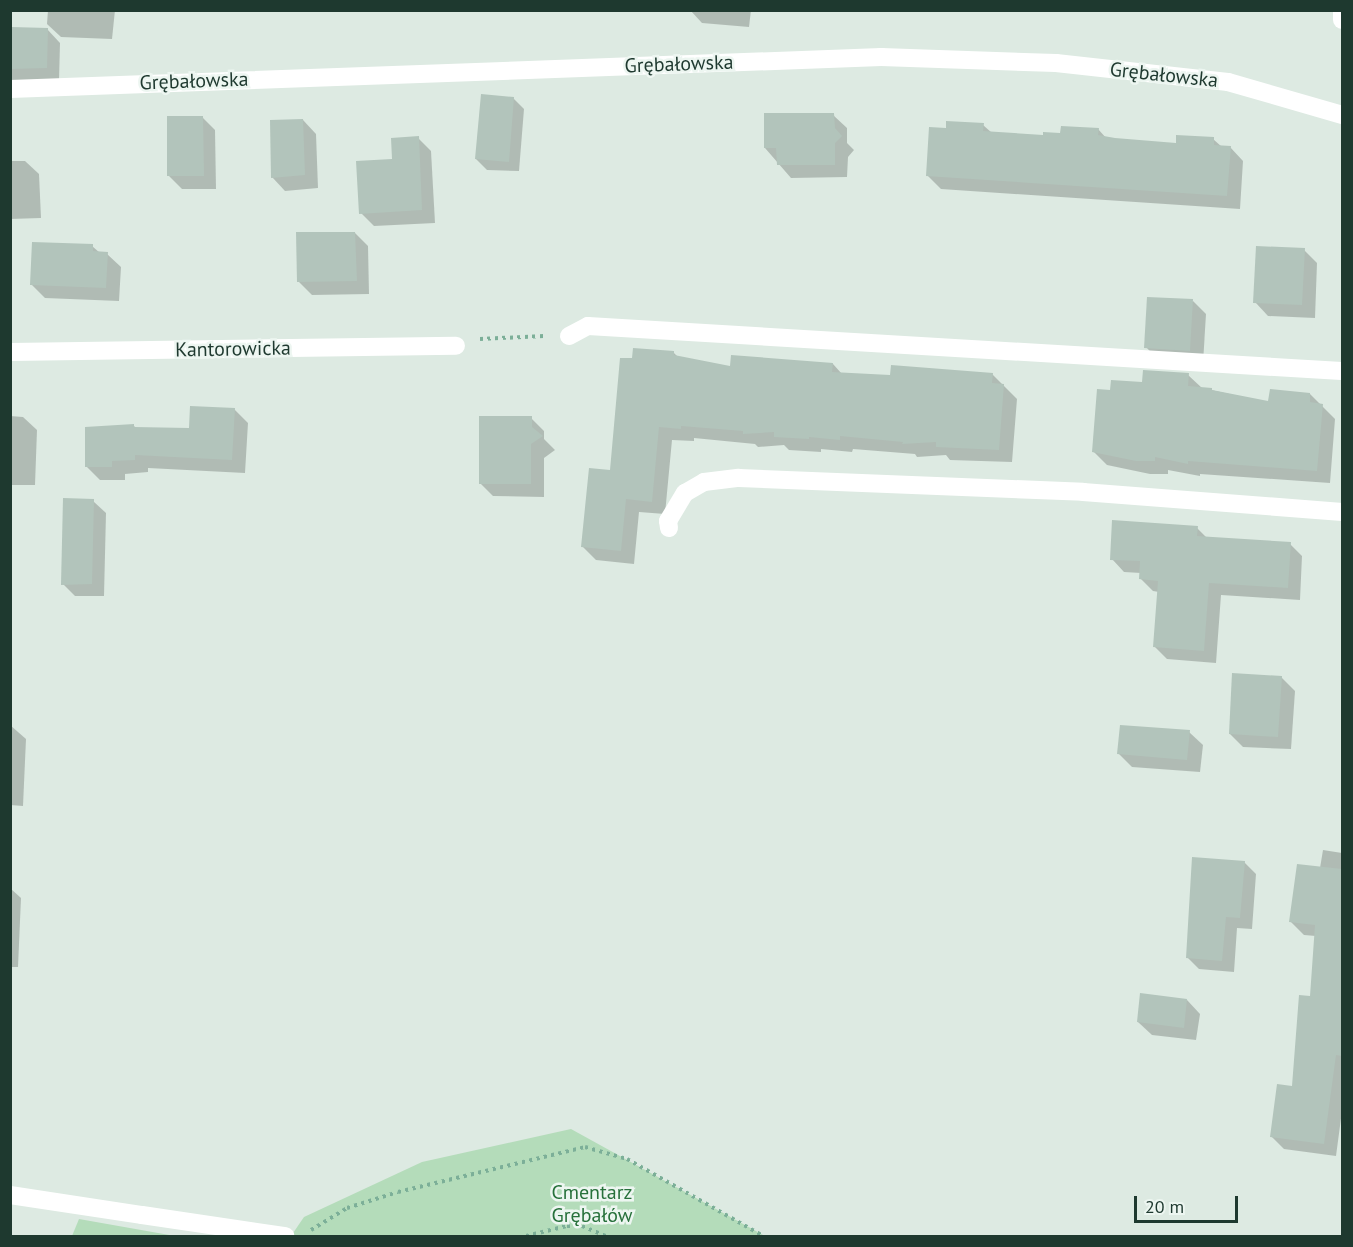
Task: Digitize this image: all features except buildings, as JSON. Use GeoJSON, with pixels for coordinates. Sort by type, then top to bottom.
{"type":"FeatureCollection","features":[{"type":"Feature","properties":{"kind":"street"},"geometry":{"type":"LineString","coordinates":[[1342,10],[1342,20]]}},
{"type":"Feature","properties":{"kind":"street","name":"Grębałowska"},"geometry":{"type":"LineString","coordinates":[[10,89],[881,57],[1056,63],[1228,82],[1342,116]]}},
{"type":"Feature","properties":{"kind":"street"},"geometry":{"type":"LineString","coordinates":[[562,335],[588,326],[1342,371]]}},
{"type":"Feature","properties":{"kind":"street","name":"Kantorowicka"},"geometry":{"type":"LineString","coordinates":[[10,352],[456,346]]}},
{"type":"Feature","properties":{"kind":"street"},"geometry":{"type":"LineString","coordinates":[[669,528],[668,521],[685,493],[704,482],[739,478],[1083,492],[1342,512]]}},
{"type":"Feature","properties":{"kind":"street"},"geometry":{"type":"LineString","coordinates":[[10,1195],[285,1236]]}},
{"type":"Feature","properties":{"kind":"path"},"geometry":{"type":"LineString","coordinates":[[456,346],[478,339],[562,335]]}},
{"type":"Feature","properties":{"kind":"path"},"geometry":{"type":"LineString","coordinates":[[308,1232],[347,1208],[398,1192],[585,1147],[627,1159],[763,1236]]}},
{"type":"Feature","properties":{"kind":"path"},"geometry":{"type":"LineString","coordinates":[[526,1236],[582,1226],[606,1236]]}},
{"type":"Feature","properties":{"kind":"path"},"geometry":{"type":"LineString","coordinates":[[542,1236],[545,1231]]}},
{"type":"Feature","properties":{"kind":"green space","name":"Cmentarz Grębałów"},"geometry":{"type":"Polygon","coordinates":[[[571,1129],[765,1236],[291,1236],[304,1217],[422,1162],[571,1129]]]}},
{"type":"Feature","properties":{"kind":"green space"},"geometry":{"type":"Polygon","coordinates":[[[79,1219],[175,1236],[72,1236],[79,1219]]]}}]}
